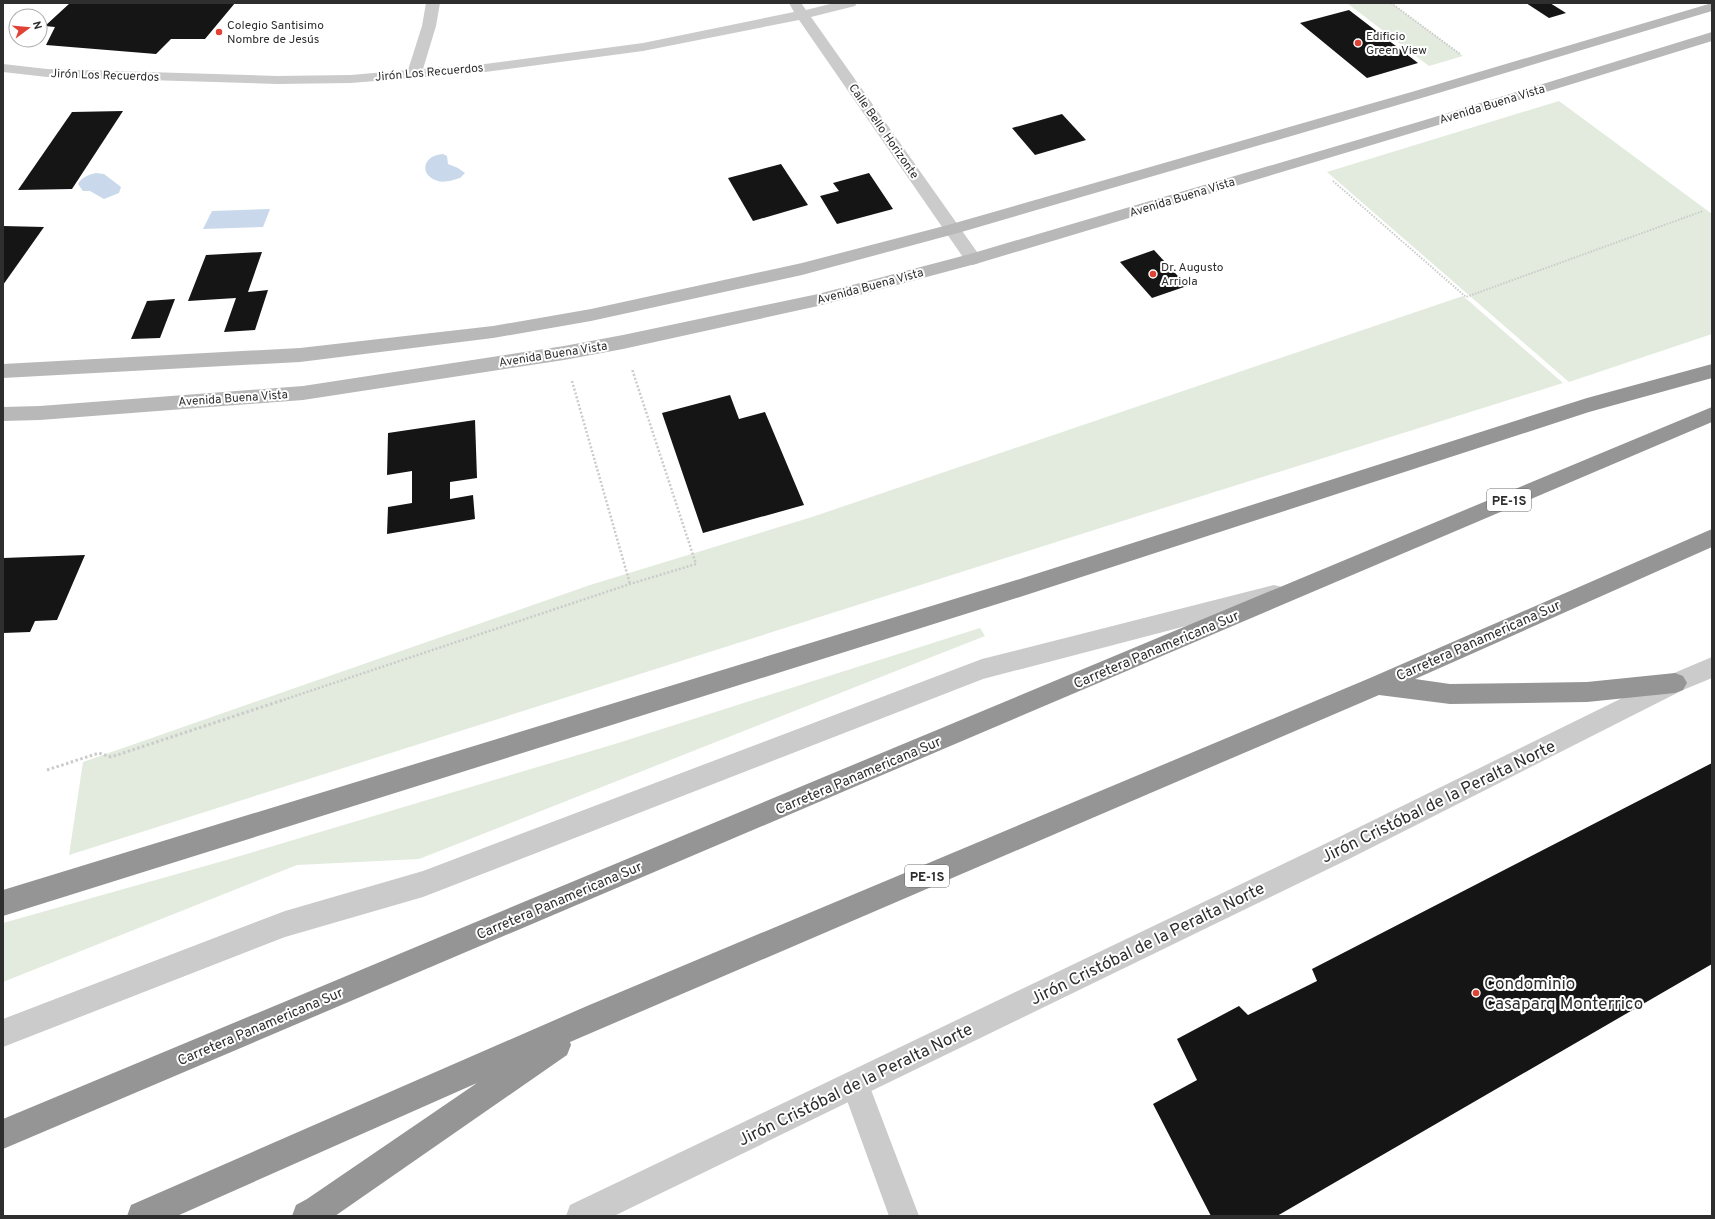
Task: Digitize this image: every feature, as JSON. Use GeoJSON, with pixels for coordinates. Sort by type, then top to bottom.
{"type":"FeatureCollection","features":[{"type":"Feature","properties":{"kind":"highway"},"geometry":{"type":"LineString","coordinates":[[3,903],[1015,589],[1587,405],[1712,370]]}},
{"type":"Feature","properties":{"kind":"highway","name":"Carretera Panamericana Sur"},"geometry":{"type":"LineString","coordinates":[[3,1134],[1712,414]]}},
{"type":"Feature","properties":{"kind":"highway","name":"Carretera Panamericana Sur"},"geometry":{"type":"LineString","coordinates":[[142,1216],[598,1016],[1378,685],[1712,538]]}},
{"type":"Feature","properties":{"kind":"highway"},"geometry":{"type":"LineString","coordinates":[[1378,685],[1450,694],[1587,692],[1675,683]]}},
{"type":"Feature","properties":{"kind":"highway"},"geometry":{"type":"LineString","coordinates":[[307,1216],[318,1210],[598,1016]]}},
{"type":"Feature","properties":{"kind":"main road"},"geometry":{"type":"LineString","coordinates":[[3,371],[300,355],[493,332],[590,315],[794,271],[1427,102],[1487,73],[1712,7]]}},
{"type":"Feature","properties":{"kind":"main road","name":"Avenida Buena Vista"},"geometry":{"type":"LineString","coordinates":[[3,414],[40,413],[303,393],[564,353],[623,342],[818,300],[973,259],[1448,117],[1712,36]]}},
{"type":"Feature","properties":{"kind":"main road"},"geometry":{"type":"LineString","coordinates":[[1427,102],[1448,117]]}},
{"type":"Feature","properties":{"kind":"street"},"geometry":{"type":"LineString","coordinates":[[414,74],[429,26],[433,3]]}},
{"type":"Feature","properties":{"kind":"street","name":"Jirón Los Recuerdos"},"geometry":{"type":"LineString","coordinates":[[3,68],[47,74],[277,80],[351,79],[485,68],[643,47],[798,9],[850,3]]}},
{"type":"Feature","properties":{"kind":"street","name":"Calle Bello Horizonte"},"geometry":{"type":"LineString","coordinates":[[798,9],[973,259]]}},
{"type":"Feature","properties":{"kind":"street"},"geometry":{"type":"LineString","coordinates":[[3,1033],[285,924],[423,884],[982,669],[1306,586]]}},
{"type":"Feature","properties":{"kind":"street","name":"Jirón Cristóbal de la Peralta Norte"},"geometry":{"type":"LineString","coordinates":[[581,1216],[1342,849],[1712,666]]}},
{"type":"Feature","properties":{"kind":"street"},"geometry":{"type":"LineString","coordinates":[[855,1084],[904,1216]]}},
{"type":"Feature","properties":{"kind":"path"},"geometry":{"type":"LineString","coordinates":[[1391,3],[1487,73]]}},
{"type":"Feature","properties":{"kind":"path"},"geometry":{"type":"LineString","coordinates":[[1332,179],[1466,297],[1703,211]]}},
{"type":"Feature","properties":{"kind":"path"},"geometry":{"type":"LineString","coordinates":[[47,770],[99,753],[111,758],[630,584],[696,564],[623,342]]}},
{"type":"Feature","properties":{"kind":"path"},"geometry":{"type":"LineString","coordinates":[[564,353],[630,584]]}},
{"type":"Feature","properties":{"kind":"shaded area"},"geometry":{"type":"Polygon","coordinates":[[[1347,3],[1391,3],[1463,56],[1429,66],[1347,3]]]}},
{"type":"Feature","properties":{"kind":"shaded area"},"geometry":{"type":"Polygon","coordinates":[[[1559,101],[1712,214],[1712,334],[1569,382],[1327,172],[1559,101]]]}},
{"type":"Feature","properties":{"kind":"shaded area"},"geometry":{"type":"Polygon","coordinates":[[[1463,296],[1563,383],[69,855],[83,762],[590,585],[812,517],[1463,296]]]}},
{"type":"Feature","properties":{"kind":"shaded area"},"geometry":{"type":"Polygon","coordinates":[[[980,628],[985,636],[419,859],[297,865],[3,982],[3,923],[223,861],[618,743],[980,628]]]}},
{"type":"Feature","properties":{"kind":"water"},"geometry":{"type":"Polygon","coordinates":[[[443,154],[447,156],[448,164],[465,173],[460,178],[440,182],[428,174],[426,170],[427,161],[436,155],[443,154]]]}},
{"type":"Feature","properties":{"kind":"water"},"geometry":{"type":"Polygon","coordinates":[[[96,173],[104,174],[121,187],[119,193],[104,199],[90,191],[83,191],[78,184],[81,180],[96,173]]]}},
{"type":"Feature","properties":{"kind":"water"},"geometry":{"type":"Polygon","coordinates":[[[270,209],[263,227],[203,229],[212,211],[270,209]]]}},
{"type":"Feature","properties":{"kind":"building"},"geometry":{"type":"Polygon","coordinates":[[[70,3],[235,3],[205,39],[171,39],[156,54],[48,45],[48,41],[55,27],[48,26],[48,23],[70,3]]]}},
{"type":"Feature","properties":{"kind":"building"},"geometry":{"type":"Polygon","coordinates":[[[1526,3],[1550,3],[1566,13],[1549,18],[1526,3]]]}},
{"type":"Feature","properties":{"kind":"building","name":"Edificio Green View"},"geometry":{"type":"Polygon","coordinates":[[[1349,10],[1418,63],[1367,78],[1300,23],[1349,10]]]}},
{"type":"Feature","properties":{"kind":"building"},"geometry":{"type":"Polygon","coordinates":[[[123,111],[72,189],[18,190],[72,112],[123,111]]]}},
{"type":"Feature","properties":{"kind":"building"},"geometry":{"type":"Polygon","coordinates":[[[1062,114],[1086,140],[1035,155],[1012,128],[1062,114]]]}},
{"type":"Feature","properties":{"kind":"building"},"geometry":{"type":"Polygon","coordinates":[[[781,164],[808,205],[753,221],[728,178],[781,164]]]}},
{"type":"Feature","properties":{"kind":"building"},"geometry":{"type":"Polygon","coordinates":[[[869,173],[893,209],[837,224],[820,196],[839,191],[833,183],[869,173]]]}},
{"type":"Feature","properties":{"kind":"building"},"geometry":{"type":"Polygon","coordinates":[[[3,226],[44,227],[3,285],[3,226]]]}},
{"type":"Feature","properties":{"kind":"building","name":"Dr. Augusto Arriola"},"geometry":{"type":"Polygon","coordinates":[[[1154,250],[1187,286],[1152,298],[1120,262],[1154,250]]]}},
{"type":"Feature","properties":{"kind":"building"},"geometry":{"type":"Polygon","coordinates":[[[262,252],[248,292],[268,290],[255,330],[224,332],[236,298],[188,301],[206,255],[262,252]]]}},
{"type":"Feature","properties":{"kind":"building"},"geometry":{"type":"Polygon","coordinates":[[[175,299],[160,338],[131,339],[147,301],[175,299]]]}},
{"type":"Feature","properties":{"kind":"building"},"geometry":{"type":"Polygon","coordinates":[[[730,395],[739,419],[765,412],[804,505],[703,533],[662,413],[730,395]]]}},
{"type":"Feature","properties":{"kind":"building"},"geometry":{"type":"Polygon","coordinates":[[[475,420],[477,478],[450,482],[450,499],[473,495],[475,519],[387,534],[388,507],[412,503],[412,471],[387,475],[388,433],[475,420]]]}},
{"type":"Feature","properties":{"kind":"building"},"geometry":{"type":"Polygon","coordinates":[[[85,555],[57,620],[35,621],[30,632],[3,633],[3,558],[85,555]]]}},
{"type":"Feature","properties":{"kind":"building","name":"Condominio Casaparq Monterrico"},"geometry":{"type":"Polygon","coordinates":[[[1712,763],[1712,964],[1277,1216],[1211,1216],[1153,1104],[1197,1080],[1177,1039],[1239,1006],[1248,1015],[1317,981],[1312,969],[1712,763]]]}},
{"type":"Feature","properties":{"kind":"place","name":"Colegio Santisimo Nombre de Jesús"},"geometry":{"type":"Point","coordinates":[219,32]}},
{"type":"Feature","properties":{"kind":"place","name":"Edificio Green View"},"geometry":{"type":"Point","coordinates":[1358,43]}},
{"type":"Feature","properties":{"kind":"place","name":"Dr. Augusto Arriola"},"geometry":{"type":"Point","coordinates":[1153,274]}},
{"type":"Feature","properties":{"kind":"place","name":"Condominio Casaparq Monterrico"},"geometry":{"type":"Point","coordinates":[1476,993]}}]}
